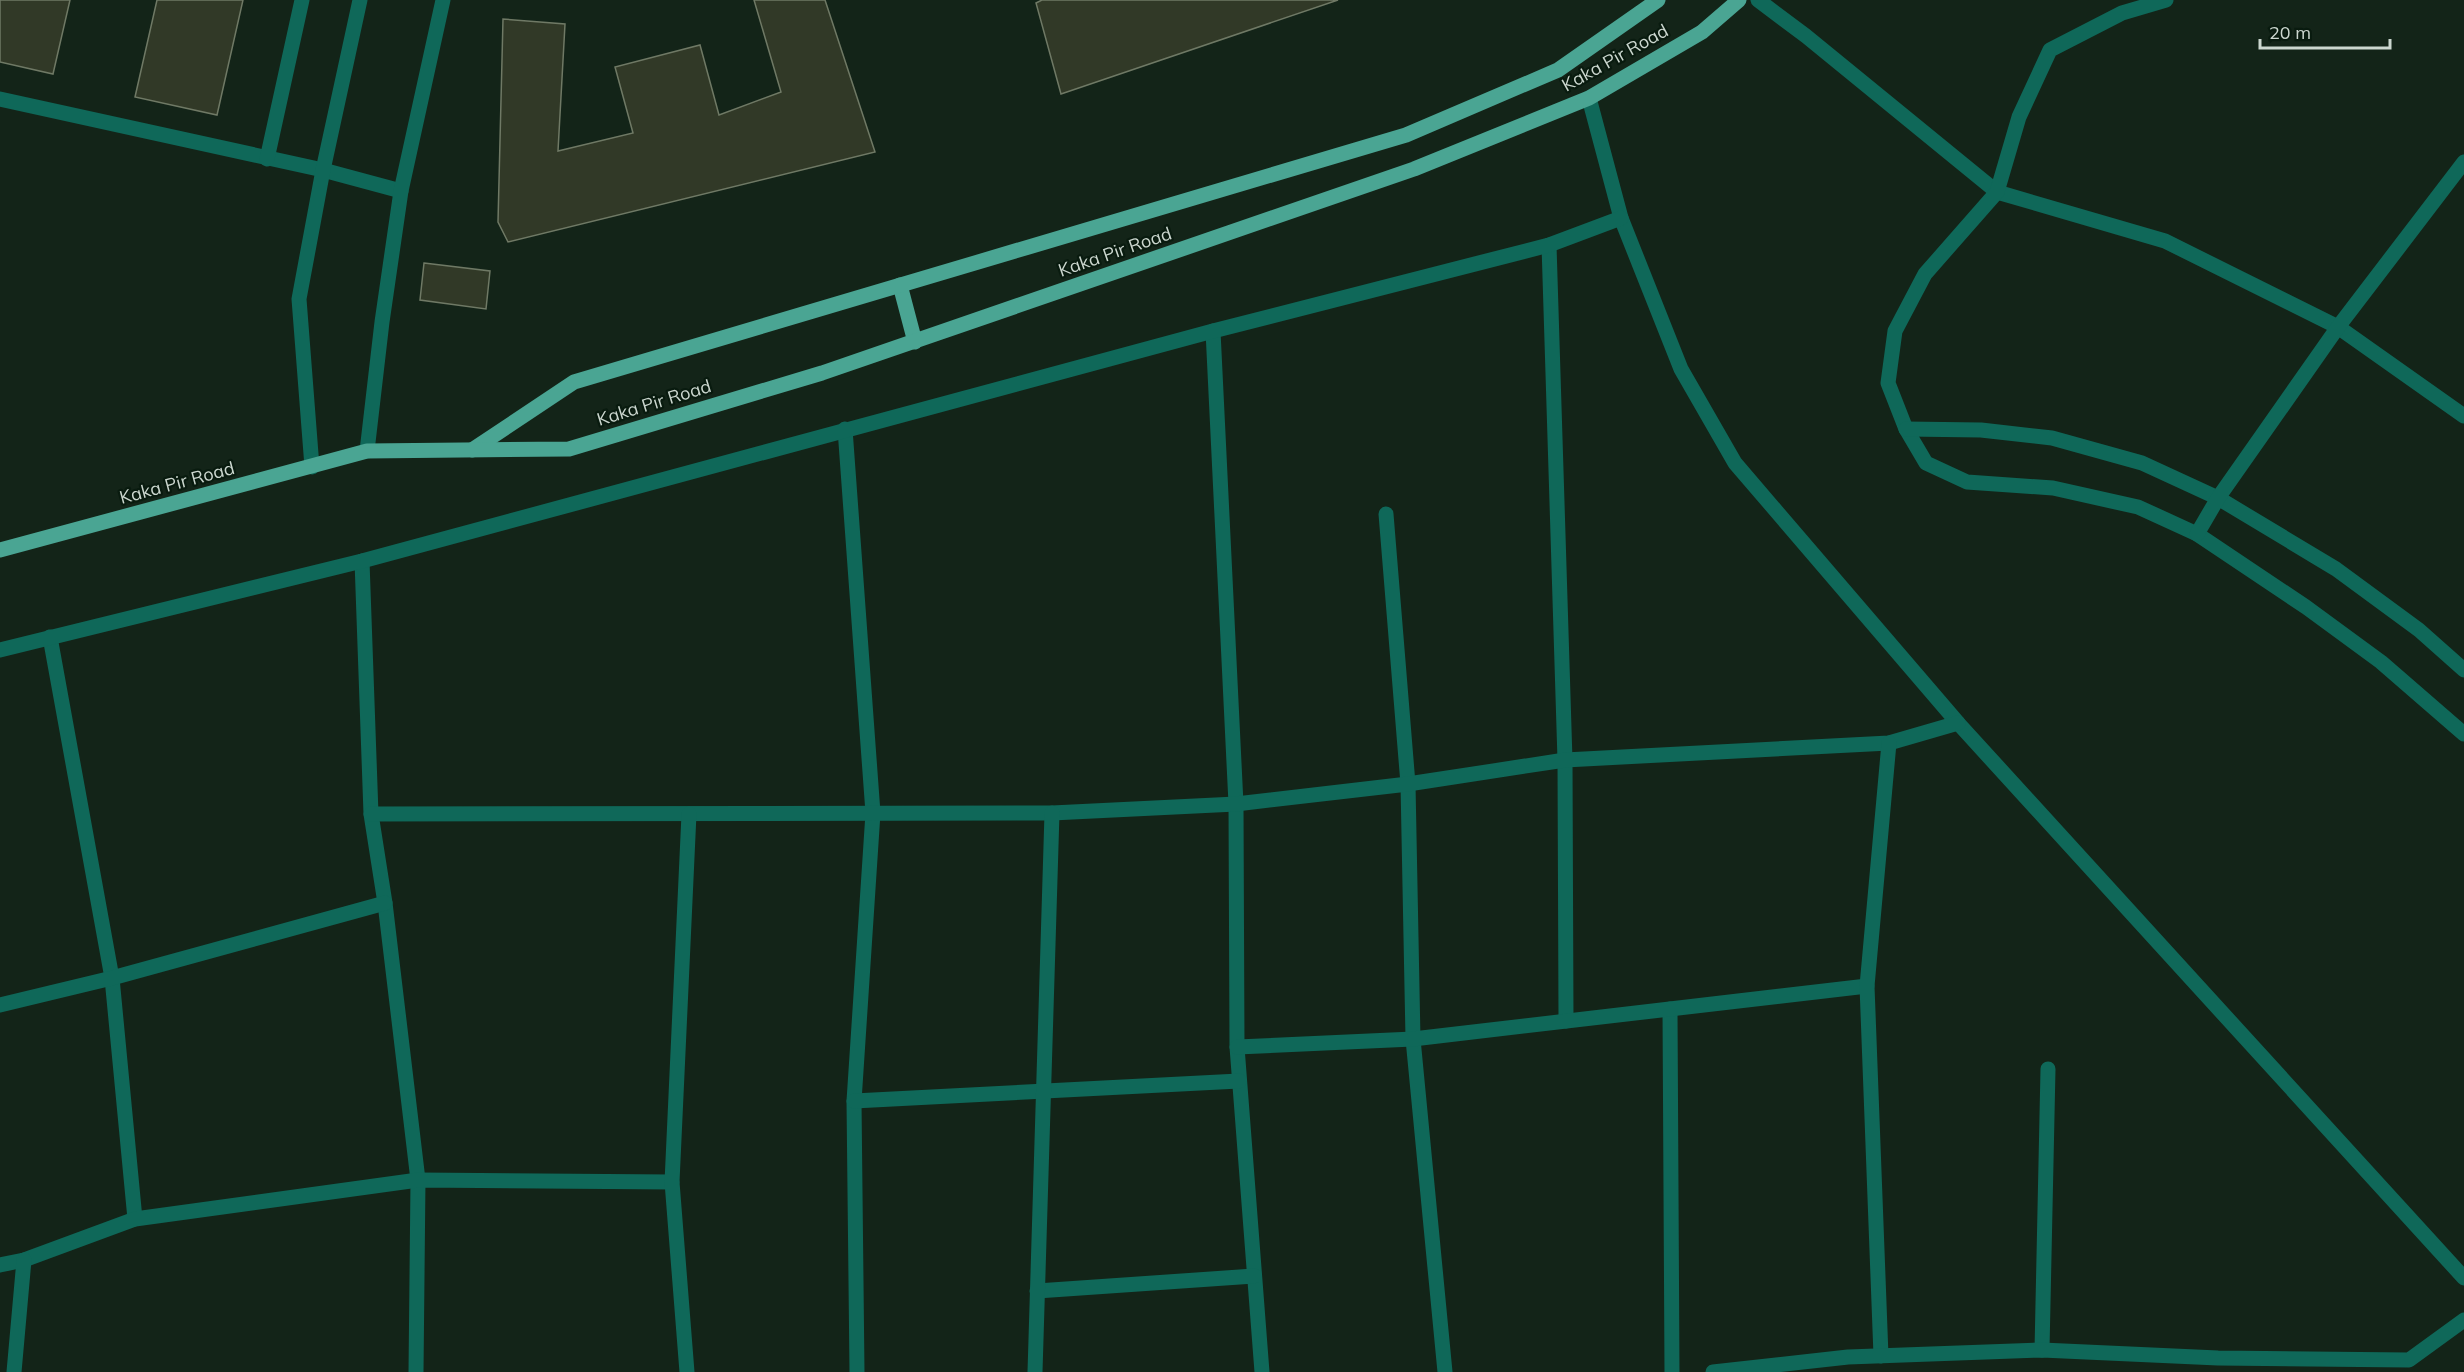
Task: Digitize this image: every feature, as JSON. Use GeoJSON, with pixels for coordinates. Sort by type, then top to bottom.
{"type":"FeatureCollection","features":[{"type":"Feature","properties":{"kind":"main road","name":"Kaka Pir Road"},"geometry":{"type":"LineString","coordinates":[[472,450],[574,382],[1406,135],[1558,70],[1658,0]]}},
{"type":"Feature","properties":{"kind":"main road","name":"Kaka Pir Road"},"geometry":{"type":"LineString","coordinates":[[0,550],[367,451],[569,448],[822,373],[1414,170],[1589,98],[1702,32],[1739,0]]}},
{"type":"Feature","properties":{"kind":"main road"},"geometry":{"type":"LineString","coordinates":[[900,285],[915,342]]}},
{"type":"Feature","properties":{"kind":"street"},"geometry":{"type":"LineString","coordinates":[[267,159],[302,0]]}},
{"type":"Feature","properties":{"kind":"street"},"geometry":{"type":"LineString","coordinates":[[312,467],[299,299],[323,170],[360,0]]}},
{"type":"Feature","properties":{"kind":"street"},"geometry":{"type":"LineString","coordinates":[[367,451],[381,322],[401,191],[443,0]]}},
{"type":"Feature","properties":{"kind":"street"},"geometry":{"type":"LineString","coordinates":[[1758,0],[1806,36],[1997,192],[2164,241],[2338,327],[2464,416]]}},
{"type":"Feature","properties":{"kind":"street"},"geometry":{"type":"LineString","coordinates":[[2166,0],[2122,13],[2050,50],[2019,117],[1997,192],[1925,274],[1895,331],[1888,383],[1906,429],[1926,464],[1967,482],[2063,490],[2138,507],[2197,534],[2306,607],[2381,662],[2464,734]]}},
{"type":"Feature","properties":{"kind":"street"},"geometry":{"type":"LineString","coordinates":[[1589,98],[1621,218],[1681,369],[1735,463],[1958,723],[2464,1278]]}},
{"type":"Feature","properties":{"kind":"street"},"geometry":{"type":"LineString","coordinates":[[0,99],[323,170],[401,191]]}},
{"type":"Feature","properties":{"kind":"street"},"geometry":{"type":"LineString","coordinates":[[2197,534],[2218,498],[2338,327],[2464,162]]}},
{"type":"Feature","properties":{"kind":"street"},"geometry":{"type":"LineString","coordinates":[[0,650],[362,561],[1213,331],[1549,245],[1621,218]]}},
{"type":"Feature","properties":{"kind":"street"},"geometry":{"type":"LineString","coordinates":[[1549,245],[1565,760],[1566,1021]]}},
{"type":"Feature","properties":{"kind":"street"},"geometry":{"type":"LineString","coordinates":[[1213,331],[1236,804],[1237,1047],[1262,1372]]}},
{"type":"Feature","properties":{"kind":"street"},"geometry":{"type":"LineString","coordinates":[[846,429],[873,813],[854,1101],[857,1372]]}},
{"type":"Feature","properties":{"kind":"street"},"geometry":{"type":"LineString","coordinates":[[1906,429],[1981,429],[2052,438],[2142,463],[2218,498],[2336,569],[2419,630],[2464,670]]}},
{"type":"Feature","properties":{"kind":"street"},"geometry":{"type":"LineString","coordinates":[[1386,514],[1407,784],[1413,1039],[1445,1372]]}},
{"type":"Feature","properties":{"kind":"street"},"geometry":{"type":"LineString","coordinates":[[362,561],[371,814],[385,903],[418,1180],[416,1372]]}},
{"type":"Feature","properties":{"kind":"street"},"geometry":{"type":"LineString","coordinates":[[50,637],[112,978],[135,1219]]}},
{"type":"Feature","properties":{"kind":"street"},"geometry":{"type":"LineString","coordinates":[[371,814],[1052,813],[1236,804],[1407,784],[1565,760],[1889,743],[1958,723]]}},
{"type":"Feature","properties":{"kind":"street"},"geometry":{"type":"LineString","coordinates":[[1881,1356],[1867,986],[1889,743]]}},
{"type":"Feature","properties":{"kind":"street"},"geometry":{"type":"LineString","coordinates":[[1035,1372],[1052,813]]}},
{"type":"Feature","properties":{"kind":"street"},"geometry":{"type":"LineString","coordinates":[[687,1372],[672,1182],[689,814]]}},
{"type":"Feature","properties":{"kind":"street"},"geometry":{"type":"LineString","coordinates":[[0,1005],[112,978],[385,903]]}},
{"type":"Feature","properties":{"kind":"street"},"geometry":{"type":"LineString","coordinates":[[1237,1047],[1413,1039],[1867,986]]}},
{"type":"Feature","properties":{"kind":"street"},"geometry":{"type":"LineString","coordinates":[[1670,1009],[1672,1372]]}},
{"type":"Feature","properties":{"kind":"street"},"geometry":{"type":"LineString","coordinates":[[2042,1350],[2048,1069]]}},
{"type":"Feature","properties":{"kind":"street"},"geometry":{"type":"LineString","coordinates":[[854,1101],[1239,1082]]}},
{"type":"Feature","properties":{"kind":"street"},"geometry":{"type":"LineString","coordinates":[[0,1265],[24,1260],[135,1219],[418,1180],[672,1182]]}},
{"type":"Feature","properties":{"kind":"street"},"geometry":{"type":"LineString","coordinates":[[14,1372],[24,1260]]}},
{"type":"Feature","properties":{"kind":"street"},"geometry":{"type":"LineString","coordinates":[[1037,1291],[1254,1276]]}},
{"type":"Feature","properties":{"kind":"street"},"geometry":{"type":"LineString","coordinates":[[1713,1372],[1848,1365],[1881,1356],[2042,1350],[2218,1365],[2409,1366],[2464,1320]]}},
{"type":"Feature","properties":{"kind":"building"},"geometry":{"type":"Polygon","coordinates":[[[0,0],[70,0],[53,74],[0,62],[0,0]]]}},
{"type":"Feature","properties":{"kind":"building"},"geometry":{"type":"Polygon","coordinates":[[[157,0],[243,0],[217,115],[135,97],[157,0]]]}},
{"type":"Feature","properties":{"kind":"building"},"geometry":{"type":"Polygon","coordinates":[[[754,0],[825,0],[875,152],[508,242],[498,222],[503,19],[565,24],[558,151],[633,133],[615,67],[700,45],[719,115],[781,92],[754,0]]]}},
{"type":"Feature","properties":{"kind":"building"},"geometry":{"type":"Polygon","coordinates":[[[1042,0],[1338,0],[1061,94],[1036,3],[1042,0]]]}},
{"type":"Feature","properties":{"kind":"building"},"geometry":{"type":"Polygon","coordinates":[[[424,263],[490,271],[486,309],[420,300],[424,263]]]}}]}
